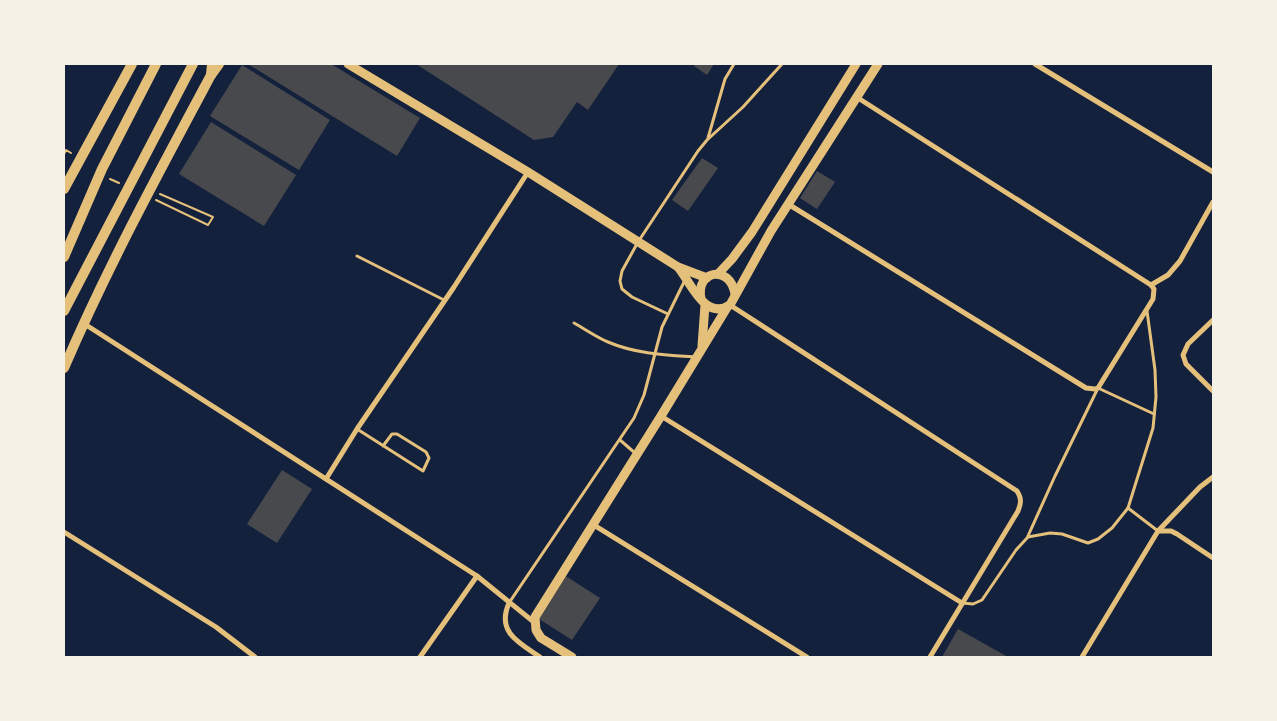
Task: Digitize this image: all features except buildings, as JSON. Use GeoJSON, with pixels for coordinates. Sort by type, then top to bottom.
{"type":"FeatureCollection","features":[{"type":"Feature","properties":{"kind":"main road"},"geometry":{"type":"LineString","coordinates":[[64,189],[132,64]]}},
{"type":"Feature","properties":{"kind":"main road"},"geometry":{"type":"LineString","coordinates":[[64,258],[102,169],[156,64]]}},
{"type":"Feature","properties":{"kind":"main road"},"geometry":{"type":"LineString","coordinates":[[64,311],[193,64]]}},
{"type":"Feature","properties":{"kind":"main road"},"geometry":{"type":"LineString","coordinates":[[210,75],[212,64]]}},
{"type":"Feature","properties":{"kind":"main road"},"geometry":{"type":"LineString","coordinates":[[64,368],[83,323],[150,190],[210,75],[220,64]]}},
{"type":"Feature","properties":{"kind":"main road"},"geometry":{"type":"LineString","coordinates":[[348,64],[528,172],[678,267],[706,278]]}},
{"type":"Feature","properties":{"kind":"main road"},"geometry":{"type":"LineString","coordinates":[[702,346],[703,302],[699,291],[701,284],[706,278],[718,274],[747,238],[856,64]]}},
{"type":"Feature","properties":{"kind":"main road"},"geometry":{"type":"LineString","coordinates":[[572,657],[541,638],[535,626],[535,617],[594,525],[702,346],[729,306],[771,231],[858,98],[878,64]]}},
{"type":"Feature","properties":{"kind":"main road"},"geometry":{"type":"LineString","coordinates":[[678,267],[703,302],[718,310],[729,306]]}},
{"type":"Feature","properties":{"kind":"main road"},"geometry":{"type":"LineString","coordinates":[[718,274],[727,277],[734,284],[735,294]]}},
{"type":"Feature","properties":{"kind":"street"},"geometry":{"type":"LineString","coordinates":[[1035,64],[1213,172]]}},
{"type":"Feature","properties":{"kind":"street"},"geometry":{"type":"LineString","coordinates":[[788,204],[1090,389],[1098,388],[1153,299],[1154,294],[1151,285],[858,98]]}},
{"type":"Feature","properties":{"kind":"street"},"geometry":{"type":"LineString","coordinates":[[326,479],[357,429],[528,172]]}},
{"type":"Feature","properties":{"kind":"street"},"geometry":{"type":"LineString","coordinates":[[1151,285],[1168,275],[1180,261],[1213,202]]}},
{"type":"Feature","properties":{"kind":"street"},"geometry":{"type":"LineString","coordinates":[[729,306],[1017,491],[1021,497],[1018,511],[930,657]]}},
{"type":"Feature","properties":{"kind":"street"},"geometry":{"type":"LineString","coordinates":[[1213,320],[1188,344],[1184,350],[1183,360],[1213,391]]}},
{"type":"Feature","properties":{"kind":"street"},"geometry":{"type":"LineString","coordinates":[[83,323],[476,576],[535,626]]}},
{"type":"Feature","properties":{"kind":"street"},"geometry":{"type":"LineString","coordinates":[[661,416],[962,603]]}},
{"type":"Feature","properties":{"kind":"street"},"geometry":{"type":"LineString","coordinates":[[1082,657],[1158,531],[1200,487],[1213,477]]}},
{"type":"Feature","properties":{"kind":"street"},"geometry":{"type":"LineString","coordinates":[[594,525],[807,657]]}},
{"type":"Feature","properties":{"kind":"street"},"geometry":{"type":"LineString","coordinates":[[1158,531],[1171,531],[1213,558]]}},
{"type":"Feature","properties":{"kind":"street"},"geometry":{"type":"LineString","coordinates":[[64,532],[216,628],[255,657]]}},
{"type":"Feature","properties":{"kind":"street"},"geometry":{"type":"LineString","coordinates":[[420,657],[476,576]]}},
{"type":"Feature","properties":{"kind":"street"},"geometry":{"type":"LineString","coordinates":[[509,603],[504,614],[504,621],[510,634],[519,644],[540,657]]}},
{"type":"Feature","properties":{"kind":"lane"},"geometry":{"type":"LineString","coordinates":[[707,140],[726,79],[734,64]]}},
{"type":"Feature","properties":{"kind":"lane"},"geometry":{"type":"LineString","coordinates":[[668,314],[632,298],[622,289],[620,281],[622,272],[638,242],[707,140],[743,107],[782,64]]}},
{"type":"Feature","properties":{"kind":"lane"},"geometry":{"type":"LineString","coordinates":[[357,256],[444,300]]}},
{"type":"Feature","properties":{"kind":"lane"},"geometry":{"type":"LineString","coordinates":[[509,603],[634,418],[644,394],[662,327],[686,277]]}},
{"type":"Feature","properties":{"kind":"lane"},"geometry":{"type":"LineString","coordinates":[[1028,537],[1050,533],[1062,534],[1088,543],[1098,539],[1112,528],[1128,508],[1153,428],[1155,370],[1147,310]]}},
{"type":"Feature","properties":{"kind":"lane"},"geometry":{"type":"LineString","coordinates":[[574,323],[606,341],[630,349],[655,354],[696,357]]}},
{"type":"Feature","properties":{"kind":"lane"},"geometry":{"type":"LineString","coordinates":[[962,603],[973,604],[982,600],[1016,550],[1028,537],[1055,476],[1098,388],[1154,414]]}},
{"type":"Feature","properties":{"kind":"lane"},"geometry":{"type":"LineString","coordinates":[[357,429],[383,446],[423,471],[429,458],[426,452],[397,434],[392,434],[383,446]]}},
{"type":"Feature","properties":{"kind":"lane"},"geometry":{"type":"LineString","coordinates":[[620,440],[637,455]]}},
{"type":"Feature","properties":{"kind":"lane"},"geometry":{"type":"LineString","coordinates":[[1128,508],[1158,531]]}},
{"type":"Feature","properties":{"kind":"path"},"geometry":{"type":"LineString","coordinates":[[150,190],[213,217],[208,225]]}}]}
